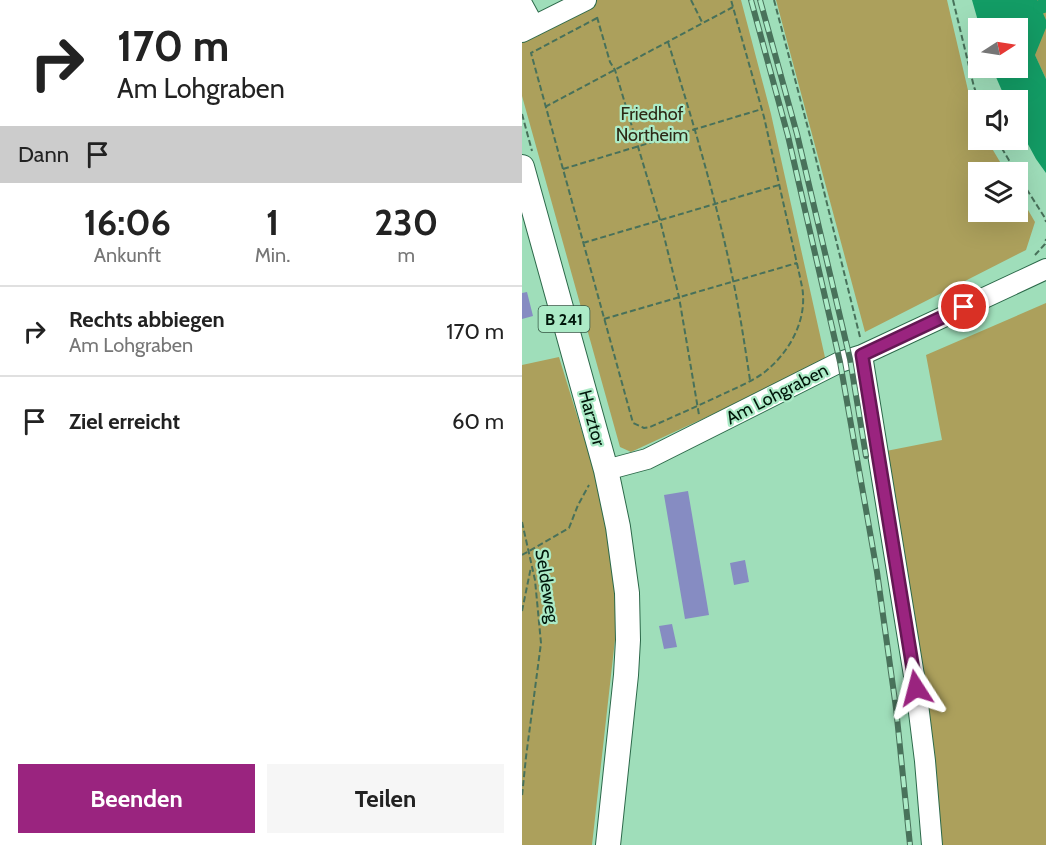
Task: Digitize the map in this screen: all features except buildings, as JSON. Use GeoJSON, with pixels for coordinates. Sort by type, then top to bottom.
{"type":"FeatureCollection","features":[{"type":"Feature","properties":{"kind":"main road","name":"Harztor"},"geometry":{"type":"LineString","coordinates":[[522,167],[606,470],[618,527],[627,593],[626,675],[608,845]]}},
{"type":"Feature","properties":{"kind":"street"},"geometry":{"type":"LineString","coordinates":[[522,4],[528,29],[554,7],[590,4]]}},
{"type":"Feature","properties":{"kind":"street","name":"Am Lohgraben"},"geometry":{"type":"LineString","coordinates":[[606,470],[646,459],[840,362],[862,355],[1046,269]]}},
{"type":"Feature","properties":{"kind":"street"},"geometry":{"type":"LineString","coordinates":[[862,355],[916,688],[932,845]]}},
{"type":"Feature","properties":{"kind":"path"},"geometry":{"type":"LineString","coordinates":[[691,0],[703,24]]}},
{"type":"Feature","properties":{"kind":"path"},"geometry":{"type":"LineString","coordinates":[[597,18],[531,53],[633,423],[644,428],[697,406],[765,372],[778,359],[796,332],[802,314],[803,296],[762,109],[731,0]]}},
{"type":"Feature","properties":{"kind":"path"},"geometry":{"type":"LineString","coordinates":[[774,0],[862,343],[862,355]]}},
{"type":"Feature","properties":{"kind":"path"},"geometry":{"type":"LineString","coordinates":[[953,0],[975,90]]}},
{"type":"Feature","properties":{"kind":"path"},"geometry":{"type":"LineString","coordinates":[[590,4],[597,18],[610,62],[615,70],[660,220],[679,297],[702,431]]}},
{"type":"Feature","properties":{"kind":"path"},"geometry":{"type":"LineString","coordinates":[[546,107],[733,7]]}},
{"type":"Feature","properties":{"kind":"path"},"geometry":{"type":"LineString","coordinates":[[668,42],[716,203],[734,282],[750,380]]}},
{"type":"Feature","properties":{"kind":"path"},"geometry":{"type":"LineString","coordinates":[[563,169],[762,109]]}},
{"type":"Feature","properties":{"kind":"path"},"geometry":{"type":"LineString","coordinates":[[583,243],[779,185]]}},
{"type":"Feature","properties":{"kind":"path"},"geometry":{"type":"LineString","coordinates":[[1028,192],[1046,222]]}},
{"type":"Feature","properties":{"kind":"path"},"geometry":{"type":"LineString","coordinates":[[604,319],[796,263]]}},
{"type":"Feature","properties":{"kind":"path"},"geometry":{"type":"LineString","coordinates":[[522,555],[569,528],[578,505],[596,473],[606,470]]}},
{"type":"Feature","properties":{"kind":"path","name":"Seldeweg"},"geometry":{"type":"LineString","coordinates":[[522,522],[536,580],[541,644],[522,796]]}},
{"type":"Feature","properties":{"kind":"path"},"geometry":{"type":"LineString","coordinates":[[522,611],[532,565]]}},
{"type":"Feature","properties":{"kind":"green space","name":"Friedhof Northeim"},"geometry":{"type":"Polygon","coordinates":[[[567,0],[741,0],[771,114],[826,362],[631,452],[620,447],[522,96],[522,40],[567,0]]]}},
{"type":"Feature","properties":{"kind":"green space"},"geometry":{"type":"Polygon","coordinates":[[[776,0],[947,0],[968,90],[968,150],[993,150],[1000,162],[968,162],[968,222],[1028,222],[1028,210],[1035,222],[1026,250],[865,332],[776,0]]]}},
{"type":"Feature","properties":{"kind":"green space"},"geometry":{"type":"Polygon","coordinates":[[[1014,0],[1046,0],[1046,79],[1028,41],[1028,18],[1020,18],[1014,0]]]}},
{"type":"Feature","properties":{"kind":"green space"},"geometry":{"type":"Polygon","coordinates":[[[1046,303],[1046,845],[936,845],[881,452],[942,440],[926,355],[1046,303]]]}},
{"type":"Feature","properties":{"kind":"green space"},"geometry":{"type":"Polygon","coordinates":[[[559,357],[605,506],[620,595],[592,845],[522,845],[522,365],[559,357]]]}},
{"type":"Feature","properties":{"kind":"shaded area"},"geometry":{"type":"Polygon","coordinates":[[[972,0],[1037,0],[1046,20],[1046,28],[1035,55],[1046,79],[1046,173],[1028,144],[1028,90],[1002,90],[996,78],[1028,78],[1028,18],[977,18],[972,0]]]}},
{"type":"Feature","properties":{"kind":"waterway"},"geometry":{"type":"LineString","coordinates":[[1040,7],[1046,5]]}},
{"type":"Feature","properties":{"kind":"railway"},"geometry":{"type":"LineString","coordinates":[[751,0],[788,136],[840,362],[877,572],[896,708],[910,845]]}},
{"type":"Feature","properties":{"kind":"railway"},"geometry":{"type":"LineString","coordinates":[[760,0],[797,134],[850,359],[866,456]]}},
{"type":"Feature","properties":{"kind":"route"},"geometry":{"type":"LineString","coordinates":[[916,688],[862,355],[964,307]]}}]}
